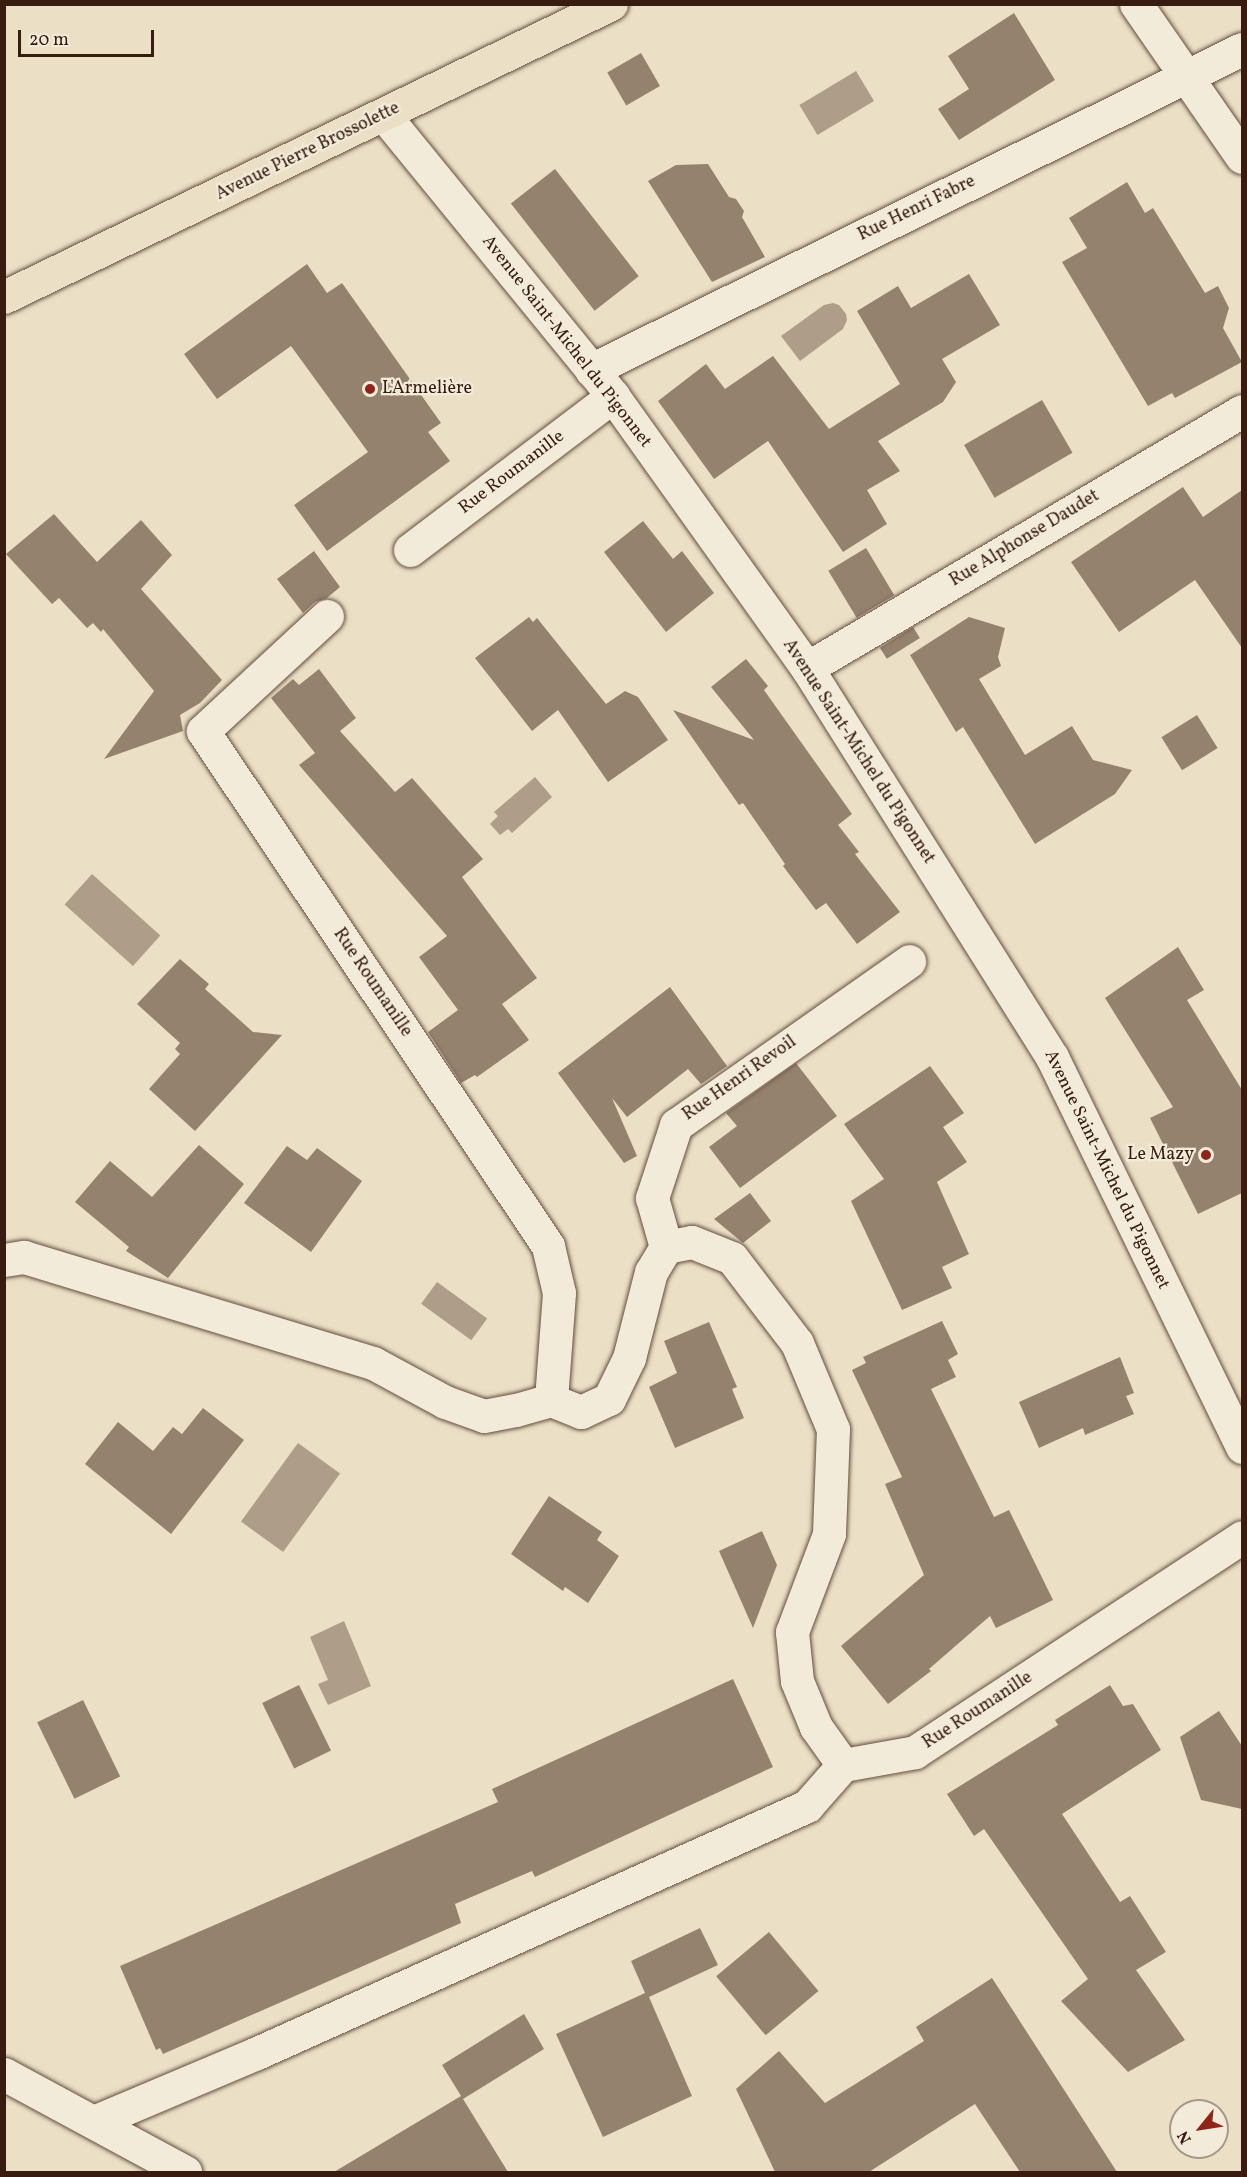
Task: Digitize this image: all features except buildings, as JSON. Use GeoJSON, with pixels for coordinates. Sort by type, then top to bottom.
{"type":"FeatureCollection","features":[{"type":"Feature","properties":{"kind":"main road","name":"Avenue Pierre Brossolette"},"geometry":{"type":"LineString","coordinates":[[4,297],[611,4]]}},
{"type":"Feature","properties":{"kind":"street"},"geometry":{"type":"LineString","coordinates":[[1136,4],[1242,157]]}},
{"type":"Feature","properties":{"kind":"street","name":"Rue Henri Fabre"},"geometry":{"type":"LineString","coordinates":[[591,370],[1242,49]]}},
{"type":"Feature","properties":{"kind":"street","name":"Avenue Saint-Michel du Pigonnet"},"geometry":{"type":"LineString","coordinates":[[384,115],[613,396],[807,668],[1052,1057],[1242,1447]]}},
{"type":"Feature","properties":{"kind":"street","name":"Rue Roumanille"},"geometry":{"type":"LineString","coordinates":[[410,550],[613,396]]}},
{"type":"Feature","properties":{"kind":"street","name":"Rue Alphonse Daudet"},"geometry":{"type":"LineString","coordinates":[[807,668],[1242,411]]}},
{"type":"Feature","properties":{"kind":"street","name":"Rue Roumanille"},"geometry":{"type":"LineString","coordinates":[[327,616],[203,731],[548,1246],[559,1293],[551,1400]]}},
{"type":"Feature","properties":{"kind":"street","name":"Rue Henri Revoil"},"geometry":{"type":"LineString","coordinates":[[666,1247],[652,1198],[676,1125],[909,960]]}},
{"type":"Feature","properties":{"kind":"street"},"geometry":{"type":"LineString","coordinates":[[4,1260],[24,1257],[373,1363],[445,1402],[484,1416],[551,1400],[581,1412],[609,1399],[629,1358],[651,1272],[666,1247],[692,1242],[732,1258],[796,1343],[833,1429],[829,1534],[792,1632],[797,1681],[816,1727],[843,1765],[807,1806],[257,2053],[96,2121]]}},
{"type":"Feature","properties":{"kind":"street","name":"Rue Roumanille"},"geometry":{"type":"LineString","coordinates":[[843,1765],[915,1752],[1242,1537]]}},
{"type":"Feature","properties":{"kind":"street"},"geometry":{"type":"LineString","coordinates":[[4,2074],[96,2121],[185,2172]]}},
{"type":"Feature","properties":{"kind":"shaded area"},"geometry":{"type":"Polygon","coordinates":[[[856,71],[874,101],[817,135],[799,105],[856,71]]]}},
{"type":"Feature","properties":{"kind":"shaded area"},"geometry":{"type":"Polygon","coordinates":[[[833,303],[839,305],[846,314],[847,320],[843,329],[800,361],[781,336],[824,305],[833,303]]]}},
{"type":"Feature","properties":{"kind":"shaded area"},"geometry":{"type":"Polygon","coordinates":[[[535,777],[552,797],[512,833],[508,829],[500,835],[490,824],[498,816],[494,812],[535,777]]]}},
{"type":"Feature","properties":{"kind":"shaded area"},"geometry":{"type":"Polygon","coordinates":[[[92,874],[160,936],[133,966],[65,904],[92,874]]]}},
{"type":"Feature","properties":{"kind":"shaded area"},"geometry":{"type":"Polygon","coordinates":[[[437,1282],[487,1318],[471,1340],[421,1304],[437,1282]]]}},
{"type":"Feature","properties":{"kind":"shaded area"},"geometry":{"type":"Polygon","coordinates":[[[298,1443],[340,1474],[283,1552],[241,1521],[298,1443]]]}},
{"type":"Feature","properties":{"kind":"shaded area"},"geometry":{"type":"Polygon","coordinates":[[[344,1621],[371,1686],[328,1705],[318,1684],[328,1680],[310,1637],[344,1621]]]}},
{"type":"Feature","properties":{"kind":"place","name":"L'Armelière"},"geometry":{"type":"Point","coordinates":[370,389]}},
{"type":"Feature","properties":{"kind":"place","name":"Le Mazy"},"geometry":{"type":"Point","coordinates":[1206,1155]}}]}
